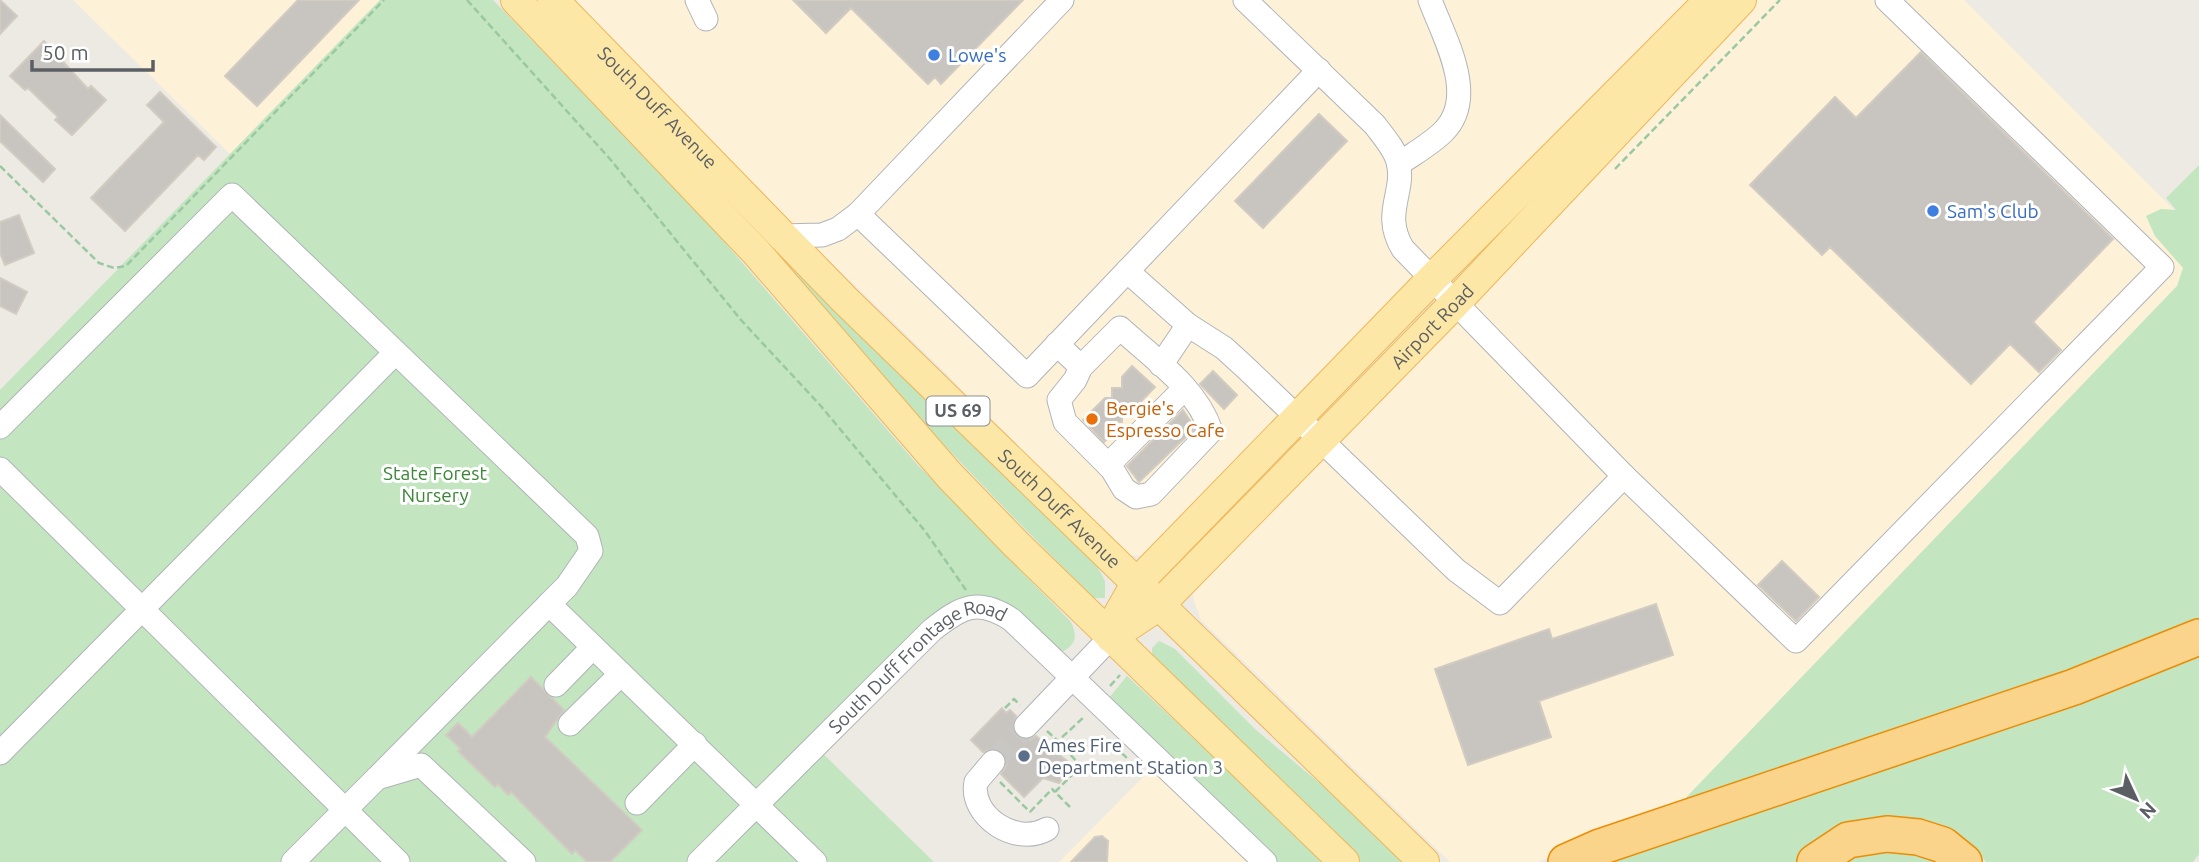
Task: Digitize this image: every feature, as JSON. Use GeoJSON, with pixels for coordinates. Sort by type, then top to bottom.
{"type":"FeatureCollection","features":[{"type":"Feature","properties":{"kind":"highway"},"geometry":{"type":"LineString","coordinates":[[1566,862],[1600,847],[2074,687],[2199,636]]}},
{"type":"Feature","properties":{"kind":"highway"},"geometry":{"type":"LineString","coordinates":[[1815,862],[1848,840],[1887,834],[1917,837],[1944,845],[1964,862]]}},
{"type":"Feature","properties":{"kind":"main road","name":"South Duff Avenue"},"geometry":{"type":"LineString","coordinates":[[516,0],[756,252],[950,476],[1111,637],[1344,862]]}},
{"type":"Feature","properties":{"kind":"main road","name":"South Duff Avenue"},"geometry":{"type":"LineString","coordinates":[[553,0],[782,236],[1158,606],[1424,862]]}},
{"type":"Feature","properties":{"kind":"main road","name":"Airport Road"},"geometry":{"type":"LineString","coordinates":[[1111,637],[1115,621],[1136,584],[1297,416],[1710,0]]}},
{"type":"Feature","properties":{"kind":"main road","name":"Airport Road"},"geometry":{"type":"LineString","coordinates":[[1111,637],[1158,606],[1456,302],[1741,0]]}},
{"type":"Feature","properties":{"kind":"street"},"geometry":{"type":"LineString","coordinates":[[782,236],[822,234],[838,229],[858,214],[1062,0]]}},
{"type":"Feature","properties":{"kind":"street"},"geometry":{"type":"LineString","coordinates":[[1245,0],[1375,125],[1399,164],[1393,233],[1403,248],[1624,476],[1796,640],[1866,572],[2162,267],[1887,0]]}},
{"type":"Feature","properties":{"kind":"street"},"geometry":{"type":"LineString","coordinates":[[1399,164],[1445,131],[1460,103],[1455,67],[1430,0]]}},
{"type":"Feature","properties":{"kind":"street"},"geometry":{"type":"LineString","coordinates":[[858,214],[1027,376],[1319,70]]}},
{"type":"Feature","properties":{"kind":"street"},"geometry":{"type":"LineString","coordinates":[[0,427],[232,195],[394,354],[587,536],[591,551],[567,586],[293,862]]}},
{"type":"Feature","properties":{"kind":"street"},"geometry":{"type":"LineString","coordinates":[[1127,271],[1188,325],[1224,348],[1456,570],[1500,603],[1624,476]]}},
{"type":"Feature","properties":{"kind":"street"},"geometry":{"type":"LineString","coordinates":[[1161,366],[1188,325]]}},
{"type":"Feature","properties":{"kind":"street"},"geometry":{"type":"LineString","coordinates":[[1120,328],[1161,366],[1185,388],[1207,418],[1211,431],[1151,494],[1136,497],[1108,464],[1065,422],[1059,400],[1075,380],[1081,367],[1120,328]]}},
{"type":"Feature","properties":{"kind":"street"},"geometry":{"type":"LineString","coordinates":[[1057,344],[1081,367]]}},
{"type":"Feature","properties":{"kind":"street"},"geometry":{"type":"LineString","coordinates":[[0,753],[394,354]]}},
{"type":"Feature","properties":{"kind":"street"},"geometry":{"type":"LineString","coordinates":[[1108,464],[1185,388]]}},
{"type":"Feature","properties":{"kind":"street"},"geometry":{"type":"LineString","coordinates":[[0,469],[398,862]]}},
{"type":"Feature","properties":{"kind":"street"},"geometry":{"type":"LineString","coordinates":[[549,604],[815,862]]}},
{"type":"Feature","properties":{"kind":"street","name":"South Duff Frontage Road"},"geometry":{"type":"LineString","coordinates":[[699,862],[932,631],[957,611],[976,606],[1001,613],[1265,862]]}},
{"type":"Feature","properties":{"kind":"street","name":"Airport Road"},"geometry":{"type":"LineString","coordinates":[[1026,726],[1111,637]]}},
{"type":"Feature","properties":{"kind":"street"},"geometry":{"type":"LineString","coordinates":[[556,685],[593,647]]}},
{"type":"Feature","properties":{"kind":"street"},"geometry":{"type":"LineString","coordinates":[[570,724],[621,674]]}},
{"type":"Feature","properties":{"kind":"street"},"geometry":{"type":"LineString","coordinates":[[637,803],[695,744]]}},
{"type":"Feature","properties":{"kind":"street"},"geometry":{"type":"LineString","coordinates":[[993,762],[976,782],[977,801],[1010,833],[1026,837],[1047,830]]}},
{"type":"Feature","properties":{"kind":"street"},"geometry":{"type":"LineString","coordinates":[[377,778],[421,765],[524,862]]}},
{"type":"Feature","properties":{"kind":"path"},"geometry":{"type":"LineString","coordinates":[[0,166],[99,263],[114,268],[126,266],[384,0]]}},
{"type":"Feature","properties":{"kind":"path"},"geometry":{"type":"LineString","coordinates":[[467,0],[610,159],[741,320],[820,405],[947,560],[971,599]]}},
{"type":"Feature","properties":{"kind":"path"},"geometry":{"type":"LineString","coordinates":[[1615,169],[1780,0]]}},
{"type":"Feature","properties":{"kind":"path"},"geometry":{"type":"LineString","coordinates":[[1109,687],[1123,673]]}},
{"type":"Feature","properties":{"kind":"path"},"geometry":{"type":"LineString","coordinates":[[1055,792],[1078,767],[1076,759],[1058,741],[1082,716]]}},
{"type":"Feature","properties":{"kind":"path"},"geometry":{"type":"LineString","coordinates":[[1047,830],[1030,812],[1052,789],[1070,807]]}},
{"type":"Feature","properties":{"kind":"shaded area"},"geometry":{"type":"Polygon","coordinates":[[[73,0],[380,0],[230,154],[73,0]]]}},
{"type":"Feature","properties":{"kind":"shaded area"},"geometry":{"type":"Polygon","coordinates":[[[573,0],[1697,0],[1143,556],[1128,555],[988,420],[947,374],[732,167],[573,0]]]}},
{"type":"Feature","properties":{"kind":"shaded area"},"geometry":{"type":"Polygon","coordinates":[[[1755,0],[1964,0],[2199,235],[2199,263],[1677,807],[1582,842],[1538,862],[1450,862],[1201,620],[1193,598],[1194,589],[1201,575],[1755,0]]]}},
{"type":"Feature","properties":{"kind":"shaded area"},"geometry":{"type":"Polygon","coordinates":[[[1152,768],[1251,862],[1059,862],[1152,768]]]}},
{"type":"Feature","properties":{"kind":"green space","name":"State Forest Nursery"},"geometry":{"type":"Polygon","coordinates":[[[380,0],[493,0],[694,207],[916,463],[1071,622],[1074,642],[1064,651],[1057,650],[975,599],[810,741],[934,862],[0,862],[0,390],[380,0]]]}},
{"type":"Feature","properties":{"kind":"green space"},"geometry":{"type":"Polygon","coordinates":[[[2199,165],[2199,623],[2119,657],[1677,807],[2177,286],[2183,268],[2155,236],[2146,216],[2161,209],[2176,210],[2166,198],[2199,165]]]}},
{"type":"Feature","properties":{"kind":"green space"},"geometry":{"type":"Polygon","coordinates":[[[759,228],[1097,566],[1105,581],[1105,598],[1094,598],[920,419],[754,234],[759,228]]]}},
{"type":"Feature","properties":{"kind":"green space"},"geometry":{"type":"Polygon","coordinates":[[[1159,641],[1175,649],[1256,730],[1335,796],[1405,862],[1361,862],[1198,706],[1152,656],[1152,648],[1159,641]]]}},
{"type":"Feature","properties":{"kind":"green space"},"geometry":{"type":"Polygon","coordinates":[[[2199,649],[2199,854],[2193,862],[1986,862],[1975,850],[1933,824],[1802,862],[1599,862],[2199,649]]]}},
{"type":"Feature","properties":{"kind":"green space"},"geometry":{"type":"Polygon","coordinates":[[[1127,676],[1326,862],[1277,862],[1109,698],[1127,676]]]}},
{"type":"Feature","properties":{"kind":"green space"},"geometry":{"type":"Polygon","coordinates":[[[1898,843],[1949,862],[1834,862],[1898,843]]]}},
{"type":"Feature","properties":{"kind":"building"},"geometry":{"type":"Polygon","coordinates":[[[0,0],[17,16],[0,34],[0,0]]]}},
{"type":"Feature","properties":{"kind":"building"},"geometry":{"type":"Polygon","coordinates":[[[298,0],[359,0],[257,106],[225,76],[298,0]]]}},
{"type":"Feature","properties":{"kind":"building","name":"Lowe's"},"geometry":{"type":"Polygon","coordinates":[[[793,0],[1023,0],[941,84],[935,77],[928,84],[851,8],[826,33],[793,0]]]}},
{"type":"Feature","properties":{"kind":"building"},"geometry":{"type":"Polygon","coordinates":[[[44,41],[88,89],[91,86],[106,100],[72,135],[55,120],[58,117],[28,88],[25,90],[10,76],[44,41]]]}},
{"type":"Feature","properties":{"kind":"building","name":"Sam's Club"},"geometry":{"type":"Polygon","coordinates":[[[1921,52],[2113,239],[2033,322],[2061,350],[2039,372],[2010,344],[1971,384],[1830,247],[1822,255],[1750,185],[1835,97],[1856,118],[1921,52]]]}},
{"type":"Feature","properties":{"kind":"building"},"geometry":{"type":"Polygon","coordinates":[[[160,92],[216,147],[204,160],[198,155],[125,231],[91,198],[164,122],[147,105],[160,92]]]}},
{"type":"Feature","properties":{"kind":"building"},"geometry":{"type":"Polygon","coordinates":[[[1319,114],[1347,141],[1263,228],[1235,201],[1319,114]]]}},
{"type":"Feature","properties":{"kind":"building"},"geometry":{"type":"Polygon","coordinates":[[[0,115],[55,169],[43,182],[0,141],[0,115]]]}},
{"type":"Feature","properties":{"kind":"building"},"geometry":{"type":"Polygon","coordinates":[[[19,215],[34,253],[5,265],[0,253],[0,222],[19,215]]]}},
{"type":"Feature","properties":{"kind":"building"},"geometry":{"type":"Polygon","coordinates":[[[0,278],[27,292],[16,314],[0,306],[0,278]]]}},
{"type":"Feature","properties":{"kind":"building"},"geometry":{"type":"Polygon","coordinates":[[[1132,366],[1155,387],[1130,413],[1122,413],[1122,422],[1114,422],[1114,432],[1104,442],[1083,420],[1105,398],[1112,398],[1112,388],[1122,388],[1122,377],[1132,366]]]}},
{"type":"Feature","properties":{"kind":"building"},"geometry":{"type":"Polygon","coordinates":[[[1213,371],[1237,395],[1224,409],[1200,384],[1213,371]]]}},
{"type":"Feature","properties":{"kind":"building"},"geometry":{"type":"Polygon","coordinates":[[[1183,410],[1195,428],[1139,482],[1127,466],[1183,410]]]}},
{"type":"Feature","properties":{"kind":"building"},"geometry":{"type":"Polygon","coordinates":[[[1782,561],[1819,597],[1796,621],[1758,585],[1782,561]]]}},
{"type":"Feature","properties":{"kind":"building"},"geometry":{"type":"Polygon","coordinates":[[[1656,604],[1673,655],[1539,701],[1551,737],[1468,765],[1435,669],[1549,629],[1552,639],[1656,604]]]}},
{"type":"Feature","properties":{"kind":"building"},"geometry":{"type":"Polygon","coordinates":[[[531,677],[564,710],[545,737],[642,830],[610,862],[587,862],[575,850],[572,854],[511,792],[508,795],[498,784],[495,787],[458,751],[461,749],[446,735],[458,723],[472,737],[531,677]]]}},
{"type":"Feature","properties":{"kind":"building","name":"Ames Fire Department Station 3"},"geometry":{"type":"Polygon","coordinates":[[[1002,708],[1006,713],[1010,710],[1016,716],[1012,729],[1017,737],[1029,740],[1036,736],[1067,761],[1062,765],[1065,775],[1059,783],[1043,778],[1024,797],[1001,774],[1007,764],[1003,752],[995,748],[983,752],[971,740],[1002,708]]]}},
{"type":"Feature","properties":{"kind":"building"},"geometry":{"type":"Polygon","coordinates":[[[1102,836],[1108,841],[1107,862],[1071,862],[1095,837],[1102,836]]]}},
{"type":"Feature","properties":{"kind":"tunnel"},"geometry":{"type":"LineString","coordinates":[[993,762],[1026,726]]}},
{"type":"Feature","properties":{"kind":"place","name":"Lowe's"},"geometry":{"type":"Point","coordinates":[934,55]}},
{"type":"Feature","properties":{"kind":"place","name":"Sam's Club"},"geometry":{"type":"Point","coordinates":[1933,211]}},
{"type":"Feature","properties":{"kind":"place","name":"Bergie's Espresso Cafe"},"geometry":{"type":"Point","coordinates":[1092,419]}},
{"type":"Feature","properties":{"kind":"place","name":"Ames Fire Department Station 3"},"geometry":{"type":"Point","coordinates":[1024,756]}}]}
